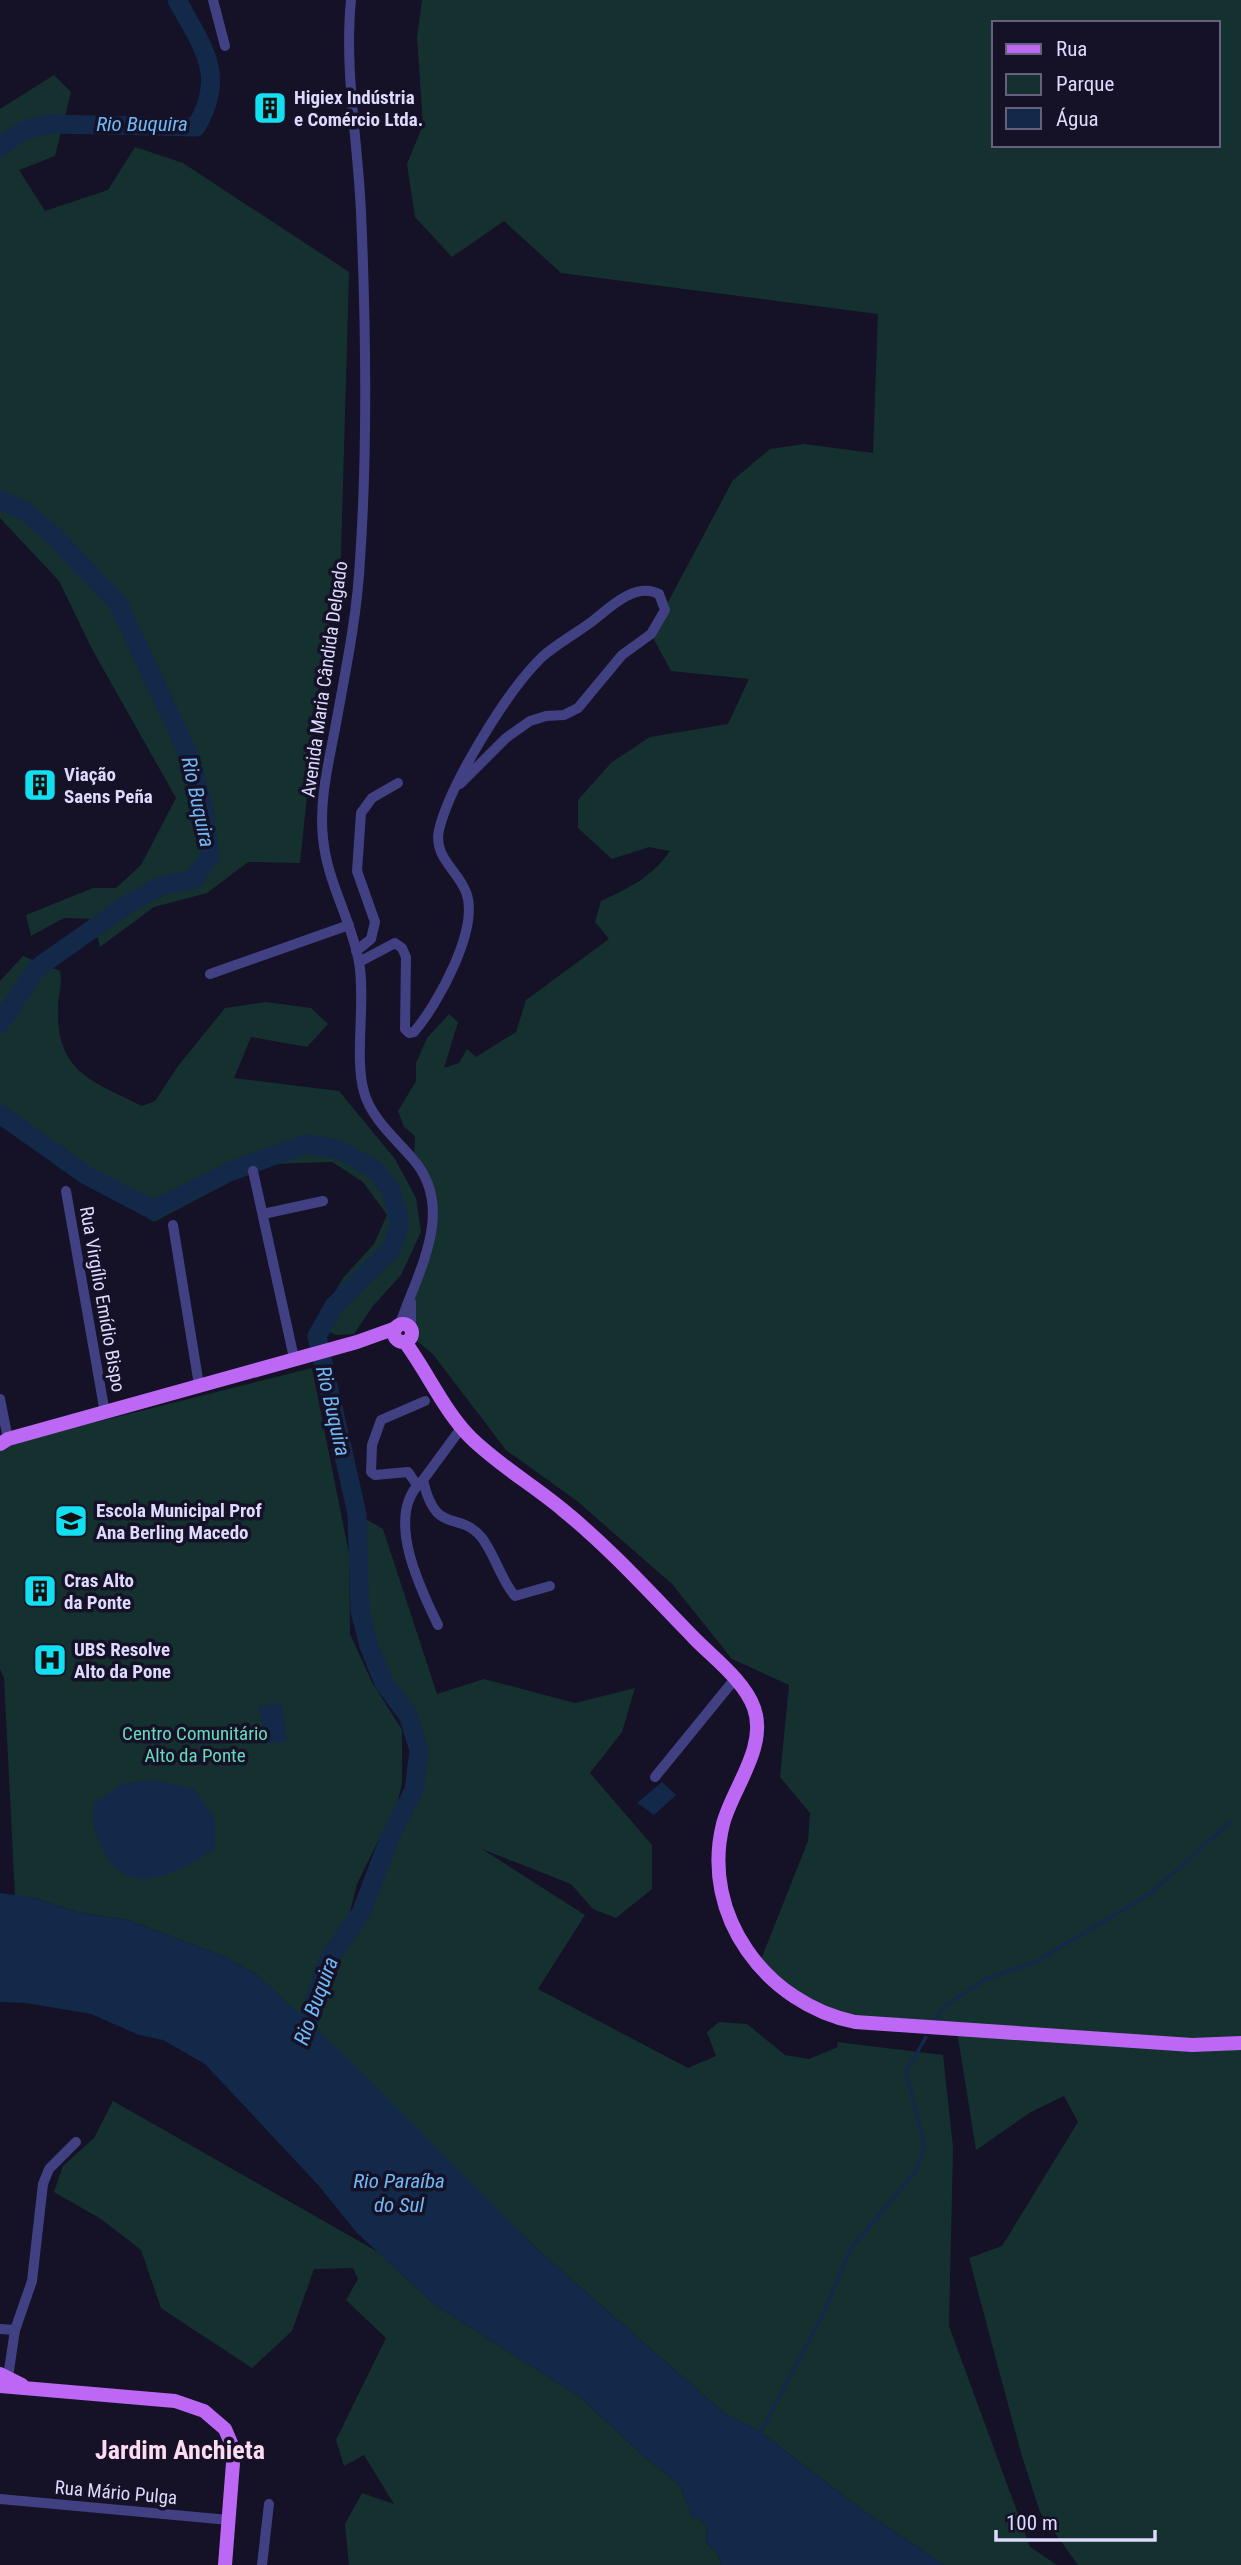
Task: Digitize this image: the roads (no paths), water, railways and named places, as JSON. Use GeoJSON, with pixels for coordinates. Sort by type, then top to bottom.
{"type":"FeatureCollection","features":[{"type":"Feature","properties":{"kind":"main road"},"geometry":{"type":"LineString","coordinates":[[4,1442],[300,1356],[373,1337],[403,1333],[462,1427],[499,1464],[562,1509],[618,1560],[750,1700],[756,1721],[748,1765],[723,1827],[720,1877],[724,1899],[741,1941],[758,1967],[791,1997],[821,2013],[855,2022],[1178,2044],[1241,2043]]}},
{"type":"Feature","properties":{"kind":"main road"},"geometry":{"type":"LineString","coordinates":[[3,2379],[26,2387],[175,2401],[204,2410],[225,2430],[234,2450],[225,2565]]}},
{"type":"Feature","properties":{"kind":"street"},"geometry":{"type":"LineString","coordinates":[[213,0],[225,46]]}},
{"type":"Feature","properties":{"kind":"street","name":"Avenida Maria Cândida Delgado"},"geometry":{"type":"LineString","coordinates":[[351,0],[350,57],[360,209],[365,362],[360,560],[354,623],[325,784],[322,816],[323,838],[332,883],[349,925],[357,957],[364,1091],[378,1118],[419,1166],[429,1184],[434,1205],[432,1231],[411,1290],[403,1333]]}},
{"type":"Feature","properties":{"kind":"street"},"geometry":{"type":"LineString","coordinates":[[357,957],[395,943],[402,948],[406,957],[405,1028],[410,1033],[414,1032],[460,952],[468,924],[465,889],[438,845],[441,824],[460,784],[497,713],[542,658],[624,597],[642,591],[659,594],[666,610],[656,628],[622,655],[578,708],[564,715],[546,716],[530,721],[506,738],[460,784]]}},
{"type":"Feature","properties":{"kind":"street"},"geometry":{"type":"LineString","coordinates":[[357,957],[370,939],[375,922],[357,871],[361,813],[372,798],[398,783]]}},
{"type":"Feature","properties":{"kind":"street"},"geometry":{"type":"LineString","coordinates":[[209,974],[349,925]]}},
{"type":"Feature","properties":{"kind":"street"},"geometry":{"type":"LineString","coordinates":[[253,1171],[300,1356]]}},
{"type":"Feature","properties":{"kind":"street","name":"Rua Virgílio Emídio Bispo"},"geometry":{"type":"LineString","coordinates":[[66,1191],[105,1413]]}},
{"type":"Feature","properties":{"kind":"street"},"geometry":{"type":"LineString","coordinates":[[263,1214],[323,1202]]}},
{"type":"Feature","properties":{"kind":"street"},"geometry":{"type":"LineString","coordinates":[[173,1225],[199,1385]]}},
{"type":"Feature","properties":{"kind":"street"},"geometry":{"type":"LineString","coordinates":[[0,1399],[4,1442]]}},
{"type":"Feature","properties":{"kind":"street"},"geometry":{"type":"LineString","coordinates":[[425,1401],[381,1420],[369,1463],[370,1472],[375,1475],[408,1472],[420,1483],[435,1513],[472,1530],[482,1539],[513,1594],[520,1596],[550,1586]]}},
{"type":"Feature","properties":{"kind":"street"},"geometry":{"type":"LineString","coordinates":[[438,1625],[419,1588],[407,1546],[408,1501],[462,1427]]}},
{"type":"Feature","properties":{"kind":"street"},"geometry":{"type":"LineString","coordinates":[[655,1777],[734,1680]]}},
{"type":"Feature","properties":{"kind":"street"},"geometry":{"type":"LineString","coordinates":[[3,2379],[15,2330],[32,2281],[43,2185],[50,2169],[76,2142]]}},
{"type":"Feature","properties":{"kind":"street"},"geometry":{"type":"LineString","coordinates":[[0,2329],[15,2330]]}},
{"type":"Feature","properties":{"kind":"street","name":"Rua Mário Pulga"},"geometry":{"type":"LineString","coordinates":[[0,2499],[229,2520]]}},
{"type":"Feature","properties":{"kind":"street"},"geometry":{"type":"LineString","coordinates":[[262,2565],[269,2504]]}},
{"type":"Feature","properties":{"kind":"water"},"geometry":{"type":"Polygon","coordinates":[[[282,1704],[287,1742],[267,1743],[258,1706],[282,1704]]]}},
{"type":"Feature","properties":{"kind":"water"},"geometry":{"type":"Polygon","coordinates":[[[154,1780],[194,1789],[215,1818],[215,1849],[168,1874],[137,1878],[123,1874],[111,1863],[93,1826],[94,1803],[124,1783],[154,1780]]]}},
{"type":"Feature","properties":{"kind":"water"},"geometry":{"type":"Polygon","coordinates":[[[662,1782],[676,1795],[654,1815],[637,1803],[662,1782]]]}},
{"type":"Feature","properties":{"kind":"water","name":"Rio Paraíba do Sul"},"geometry":{"type":"Polygon","coordinates":[[[0,1893],[31,1897],[77,1912],[128,1920],[223,1956],[256,1974],[342,2053],[538,2250],[724,2413],[759,2431],[865,2512],[944,2565],[721,2565],[718,2554],[706,2543],[707,2527],[699,2518],[692,2517],[680,2485],[646,2458],[580,2397],[435,2305],[357,2233],[319,2186],[205,2064],[163,2040],[139,2035],[91,2014],[26,2003],[0,2002],[0,1893]]]}},
{"type":"Feature","properties":{"kind":"waterway","name":"Rio Buquira"},"geometry":{"type":"LineString","coordinates":[[0,148],[23,132],[50,124],[196,127],[210,92],[208,62],[177,0]]}},
{"type":"Feature","properties":{"kind":"waterway","name":"Rio Buquira"},"geometry":{"type":"LineString","coordinates":[[0,500],[25,511],[52,534],[118,603],[191,760],[204,810],[210,856],[194,879],[163,885],[128,904],[37,968],[0,1024]]}},
{"type":"Feature","properties":{"kind":"waterway","name":"Rio Buquira"},"geometry":{"type":"LineString","coordinates":[[0,1114],[86,1175],[153,1210],[229,1172],[306,1144],[338,1149],[373,1168],[391,1190],[400,1224],[392,1248],[334,1306],[317,1336],[357,1514],[360,1611],[369,1646],[384,1683],[408,1715],[419,1750],[414,1790],[390,1837],[361,1913],[329,1959],[300,2046]]}},
{"type":"Feature","properties":{"kind":"waterway"},"geometry":{"type":"LineString","coordinates":[[936,2020],[943,2007],[984,1980],[1035,1962],[1150,1894],[1230,1822]]}},
{"type":"Feature","properties":{"kind":"waterway"},"geometry":{"type":"LineString","coordinates":[[759,2435],[822,2316],[851,2248],[915,2172],[925,2147],[906,2072],[926,2037]]}},
{"type":"Feature","properties":{"kind":"place","name":"Higiex Indústria e Comércio Ltda."},"geometry":{"type":"Point","coordinates":[270,108]}},
{"type":"Feature","properties":{"kind":"place","name":"Viação Saens Peña"},"geometry":{"type":"Point","coordinates":[40,785]}},
{"type":"Feature","properties":{"kind":"place","name":"Escola Municipal Prof Ana Berling Macedo"},"geometry":{"type":"Point","coordinates":[71,1521]}},
{"type":"Feature","properties":{"kind":"place","name":"Cras Alto da Ponte"},"geometry":{"type":"Point","coordinates":[40,1591]}},
{"type":"Feature","properties":{"kind":"place","name":"UBS Resolve Alto da Pone"},"geometry":{"type":"Point","coordinates":[50,1660]}},
{"type":"Feature","properties":{"kind":"district","name":"Jardim Anchieta"},"geometry":{"type":"Point","coordinates":[180,2450]}},
{"type":"Feature","properties":{"kind":"park label","name":"Centro Comunitário Alto da Ponte"},"geometry":{"type":"Point","coordinates":[195,1744]}}]}
